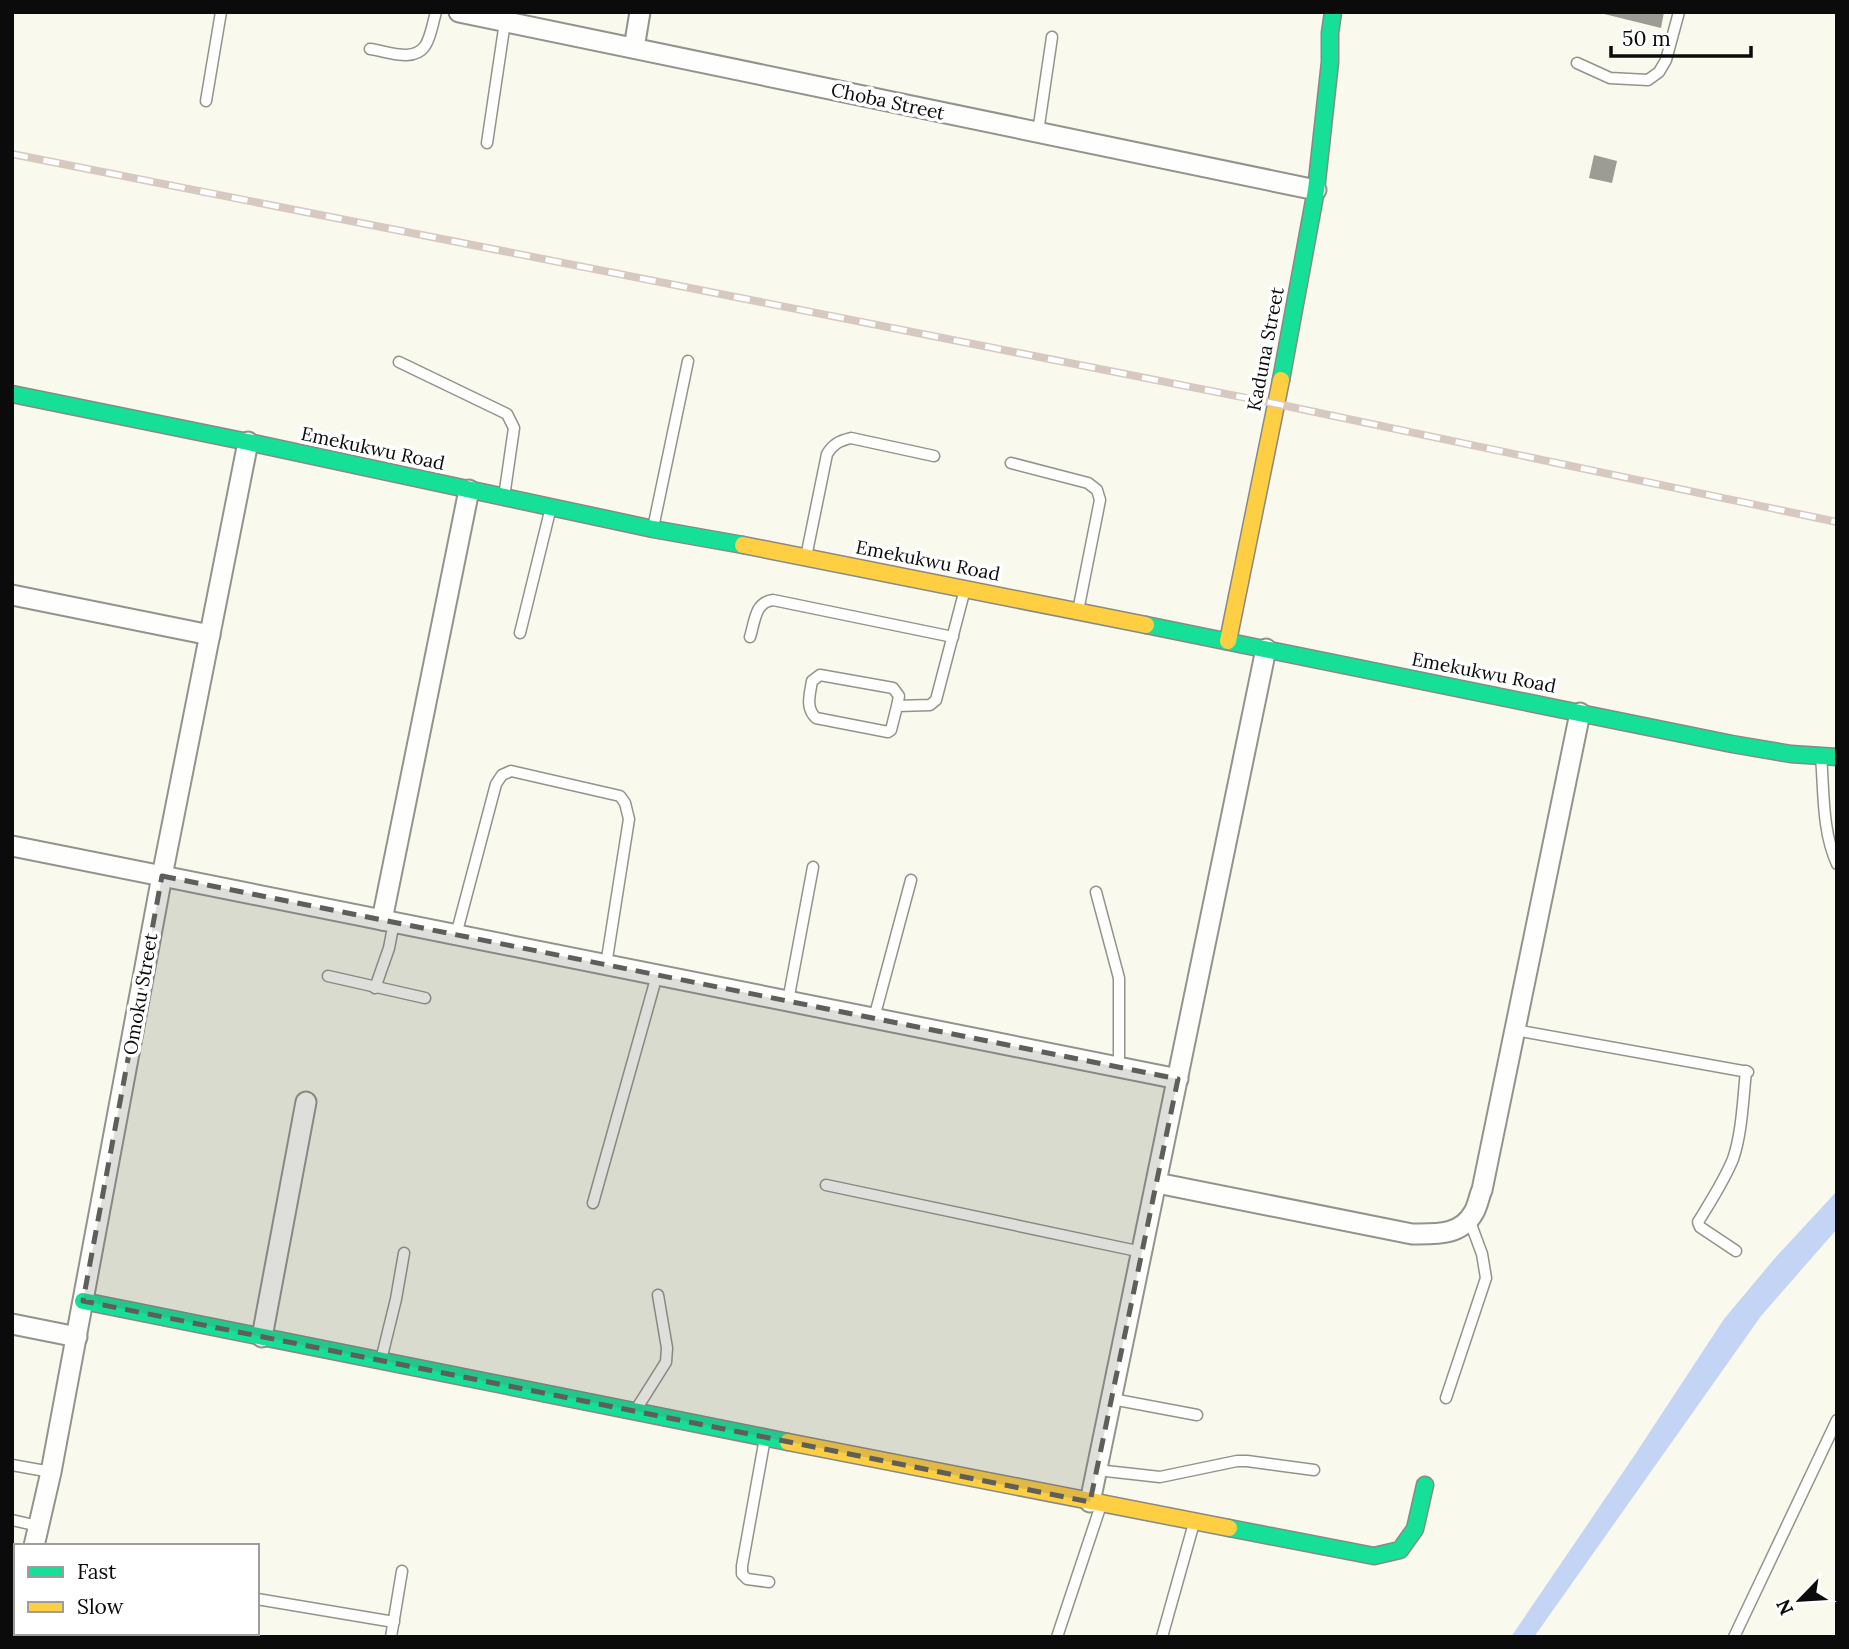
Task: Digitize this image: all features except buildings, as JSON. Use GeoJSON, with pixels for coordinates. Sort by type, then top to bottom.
{"type":"FeatureCollection","features":[{"type":"Feature","properties":{"kind":"street","name":"Choba Street"},"geometry":{"type":"LineString","coordinates":[[459,12],[502,18],[1316,190]]}},
{"type":"Feature","properties":{"kind":"street"},"geometry":{"type":"LineString","coordinates":[[634,48],[640,12]]}},
{"type":"Feature","properties":{"kind":"street","name":"Kaduna Street"},"geometry":{"type":"LineString","coordinates":[[1228,641],[1279,391],[1316,190],[1333,12]]}},
{"type":"Feature","properties":{"kind":"street","name":"Kaduna Street"},"geometry":{"type":"LineString","coordinates":[[1330,62],[1342,36],[1347,12]]}},
{"type":"Feature","properties":{"kind":"street","name":"Emekukwu Road"},"geometry":{"type":"LineString","coordinates":[[12,394],[653,529],[1078,611],[1732,744],[1791,754],[1829,756]]}},
{"type":"Feature","properties":{"kind":"street","name":"Omoku Street"},"geometry":{"type":"LineString","coordinates":[[34,1544],[51,1472],[162,876],[248,442]]}},
{"type":"Feature","properties":{"kind":"street"},"geometry":{"type":"LineString","coordinates":[[388,921],[469,490]]}},
{"type":"Feature","properties":{"kind":"street"},"geometry":{"type":"LineString","coordinates":[[12,595],[210,635]]}},
{"type":"Feature","properties":{"kind":"street"},"geometry":{"type":"LineString","coordinates":[[1095,1503],[1097,1470],[1266,649]]}},
{"type":"Feature","properties":{"kind":"street"},"geometry":{"type":"LineString","coordinates":[[1157,1183],[1412,1234],[1442,1234],[1457,1229],[1474,1213],[1482,1189],[1580,713]]}},
{"type":"Feature","properties":{"kind":"street"},"geometry":{"type":"LineString","coordinates":[[12,846],[1178,1079]]}},
{"type":"Feature","properties":{"kind":"street"},"geometry":{"type":"LineString","coordinates":[[262,1337],[306,1102]]}},
{"type":"Feature","properties":{"kind":"street"},"geometry":{"type":"LineString","coordinates":[[83,1301],[1374,1556],[1400,1550],[1415,1529],[1425,1485]]}},
{"type":"Feature","properties":{"kind":"street"},"geometry":{"type":"LineString","coordinates":[[12,1324],[76,1337]]}},
{"type":"Feature","properties":{"kind":"lane"},"geometry":{"type":"LineString","coordinates":[[206,101],[221,12]]}},
{"type":"Feature","properties":{"kind":"lane"},"geometry":{"type":"LineString","coordinates":[[370,49],[410,56],[419,51],[426,45],[436,12]]}},
{"type":"Feature","properties":{"kind":"lane"},"geometry":{"type":"LineString","coordinates":[[1577,63],[1610,78],[1648,80],[1659,72],[1666,60],[1679,12]]}},
{"type":"Feature","properties":{"kind":"lane"},"geometry":{"type":"LineString","coordinates":[[487,143],[502,18]]}},
{"type":"Feature","properties":{"kind":"lane"},"geometry":{"type":"LineString","coordinates":[[1038,132],[1052,37]]}},
{"type":"Feature","properties":{"kind":"lane"},"geometry":{"type":"LineString","coordinates":[[653,529],[688,361]]}},
{"type":"Feature","properties":{"kind":"lane"},"geometry":{"type":"LineString","coordinates":[[399,362],[507,414],[514,428],[504,497]]}},
{"type":"Feature","properties":{"kind":"lane"},"geometry":{"type":"LineString","coordinates":[[806,557],[827,454],[832,446],[850,438],[934,456]]}},
{"type":"Feature","properties":{"kind":"lane"},"geometry":{"type":"LineString","coordinates":[[1011,463],[1088,484],[1097,490],[1100,500],[1078,611]]}},
{"type":"Feature","properties":{"kind":"lane"},"geometry":{"type":"LineString","coordinates":[[520,633],[551,507]]}},
{"type":"Feature","properties":{"kind":"lane"},"geometry":{"type":"LineString","coordinates":[[897,706],[930,705],[936,700],[965,589]]}},
{"type":"Feature","properties":{"kind":"lane"},"geometry":{"type":"LineString","coordinates":[[750,637],[758,607],[765,601],[773,600],[953,638]]}},
{"type":"Feature","properties":{"kind":"lane"},"geometry":{"type":"LineString","coordinates":[[820,676],[893,688],[899,696],[897,706],[891,730],[888,732],[817,718],[809,707],[812,681],[820,676]]}},
{"type":"Feature","properties":{"kind":"lane"},"geometry":{"type":"LineString","coordinates":[[1829,756],[1827,835],[1837,864]]}},
{"type":"Feature","properties":{"kind":"lane"},"geometry":{"type":"LineString","coordinates":[[456,935],[496,784],[502,775],[511,771],[620,796],[625,803],[629,819],[606,965]]}},
{"type":"Feature","properties":{"kind":"lane"},"geometry":{"type":"LineString","coordinates":[[788,1001],[813,867]]}},
{"type":"Feature","properties":{"kind":"lane"},"geometry":{"type":"LineString","coordinates":[[874,1018],[911,880]]}},
{"type":"Feature","properties":{"kind":"lane"},"geometry":{"type":"LineString","coordinates":[[1096,892],[1119,978],[1119,1067]]}},
{"type":"Feature","properties":{"kind":"lane"},"geometry":{"type":"LineString","coordinates":[[374,988],[388,948],[388,921]]}},
{"type":"Feature","properties":{"kind":"lane"},"geometry":{"type":"LineString","coordinates":[[593,1203],[657,975]]}},
{"type":"Feature","properties":{"kind":"lane"},"geometry":{"type":"LineString","coordinates":[[328,976],[425,998]]}},
{"type":"Feature","properties":{"kind":"lane"},"geometry":{"type":"LineString","coordinates":[[1515,1030],[1747,1071],[1734,1155],[1724,1180],[1698,1222],[1700,1227],[1736,1251]]}},
{"type":"Feature","properties":{"kind":"lane"},"geometry":{"type":"LineString","coordinates":[[826,1185],[1142,1252]]}},
{"type":"Feature","properties":{"kind":"lane"},"geometry":{"type":"LineString","coordinates":[[1446,1398],[1486,1278],[1482,1254],[1469,1218]]}},
{"type":"Feature","properties":{"kind":"lane"},"geometry":{"type":"LineString","coordinates":[[381,1360],[404,1253]]}},
{"type":"Feature","properties":{"kind":"lane"},"geometry":{"type":"LineString","coordinates":[[635,1411],[666,1362],[667,1348],[658,1295]]}},
{"type":"Feature","properties":{"kind":"lane"},"geometry":{"type":"LineString","coordinates":[[1112,1399],[1197,1415]]}},
{"type":"Feature","properties":{"kind":"lane"},"geometry":{"type":"LineString","coordinates":[[1734,1637],[1837,1420]]}},
{"type":"Feature","properties":{"kind":"lane"},"geometry":{"type":"LineString","coordinates":[[765,1437],[742,1574],[747,1579],[769,1582]]}},
{"type":"Feature","properties":{"kind":"lane"},"geometry":{"type":"LineString","coordinates":[[1097,1470],[1160,1477],[1237,1461],[1314,1470]]}},
{"type":"Feature","properties":{"kind":"lane"},"geometry":{"type":"LineString","coordinates":[[12,1465],[51,1472]]}},
{"type":"Feature","properties":{"kind":"lane"},"geometry":{"type":"LineString","coordinates":[[1057,1637],[1095,1503]]}},
{"type":"Feature","properties":{"kind":"lane"},"geometry":{"type":"LineString","coordinates":[[12,1521],[38,1526]]}},
{"type":"Feature","properties":{"kind":"lane"},"geometry":{"type":"LineString","coordinates":[[1161,1637],[1195,1522]]}},
{"type":"Feature","properties":{"kind":"lane"},"geometry":{"type":"LineString","coordinates":[[391,1637],[402,1571]]}},
{"type":"Feature","properties":{"kind":"lane"},"geometry":{"type":"LineString","coordinates":[[259,1599],[394,1622]]}},
{"type":"Feature","properties":{"kind":"highlighted area"},"geometry":{"type":"Polygon","coordinates":[[[162,876],[1178,1079],[1090,1502],[83,1301],[162,876]]]}},
{"type":"Feature","properties":{"kind":"water"},"geometry":{"type":"Polygon","coordinates":[[[1837,1191],[1837,1229],[1761,1316],[1534,1637],[1511,1637],[1724,1319],[1775,1258],[1837,1191]]]}},
{"type":"Feature","properties":{"kind":"railway"},"geometry":{"type":"LineString","coordinates":[[12,154],[1277,404],[1837,522]]}},
{"type":"Feature","properties":{"kind":"traffic: fast"},"geometry":{"type":"LineString","coordinates":[[1281,380],[1316,190],[1333,12]]}},
{"type":"Feature","properties":{"kind":"traffic: fast"},"geometry":{"type":"LineString","coordinates":[[12,394],[653,529],[743,545]]}},
{"type":"Feature","properties":{"kind":"traffic: fast"},"geometry":{"type":"LineString","coordinates":[[1146,625],[1732,744],[1791,754],[1837,757]]}},
{"type":"Feature","properties":{"kind":"traffic: fast"},"geometry":{"type":"LineString","coordinates":[[83,1301],[788,1442]]}},
{"type":"Feature","properties":{"kind":"traffic: fast"},"geometry":{"type":"LineString","coordinates":[[1229,1528],[1374,1556],[1400,1550],[1415,1529],[1425,1485]]}},
{"type":"Feature","properties":{"kind":"traffic: slow"},"geometry":{"type":"LineString","coordinates":[[1228,641],[1281,380]]}},
{"type":"Feature","properties":{"kind":"traffic: slow"},"geometry":{"type":"LineString","coordinates":[[743,545],[1146,625]]}},
{"type":"Feature","properties":{"kind":"traffic: slow"},"geometry":{"type":"LineString","coordinates":[[788,1442],[1229,1528]]}}]}
